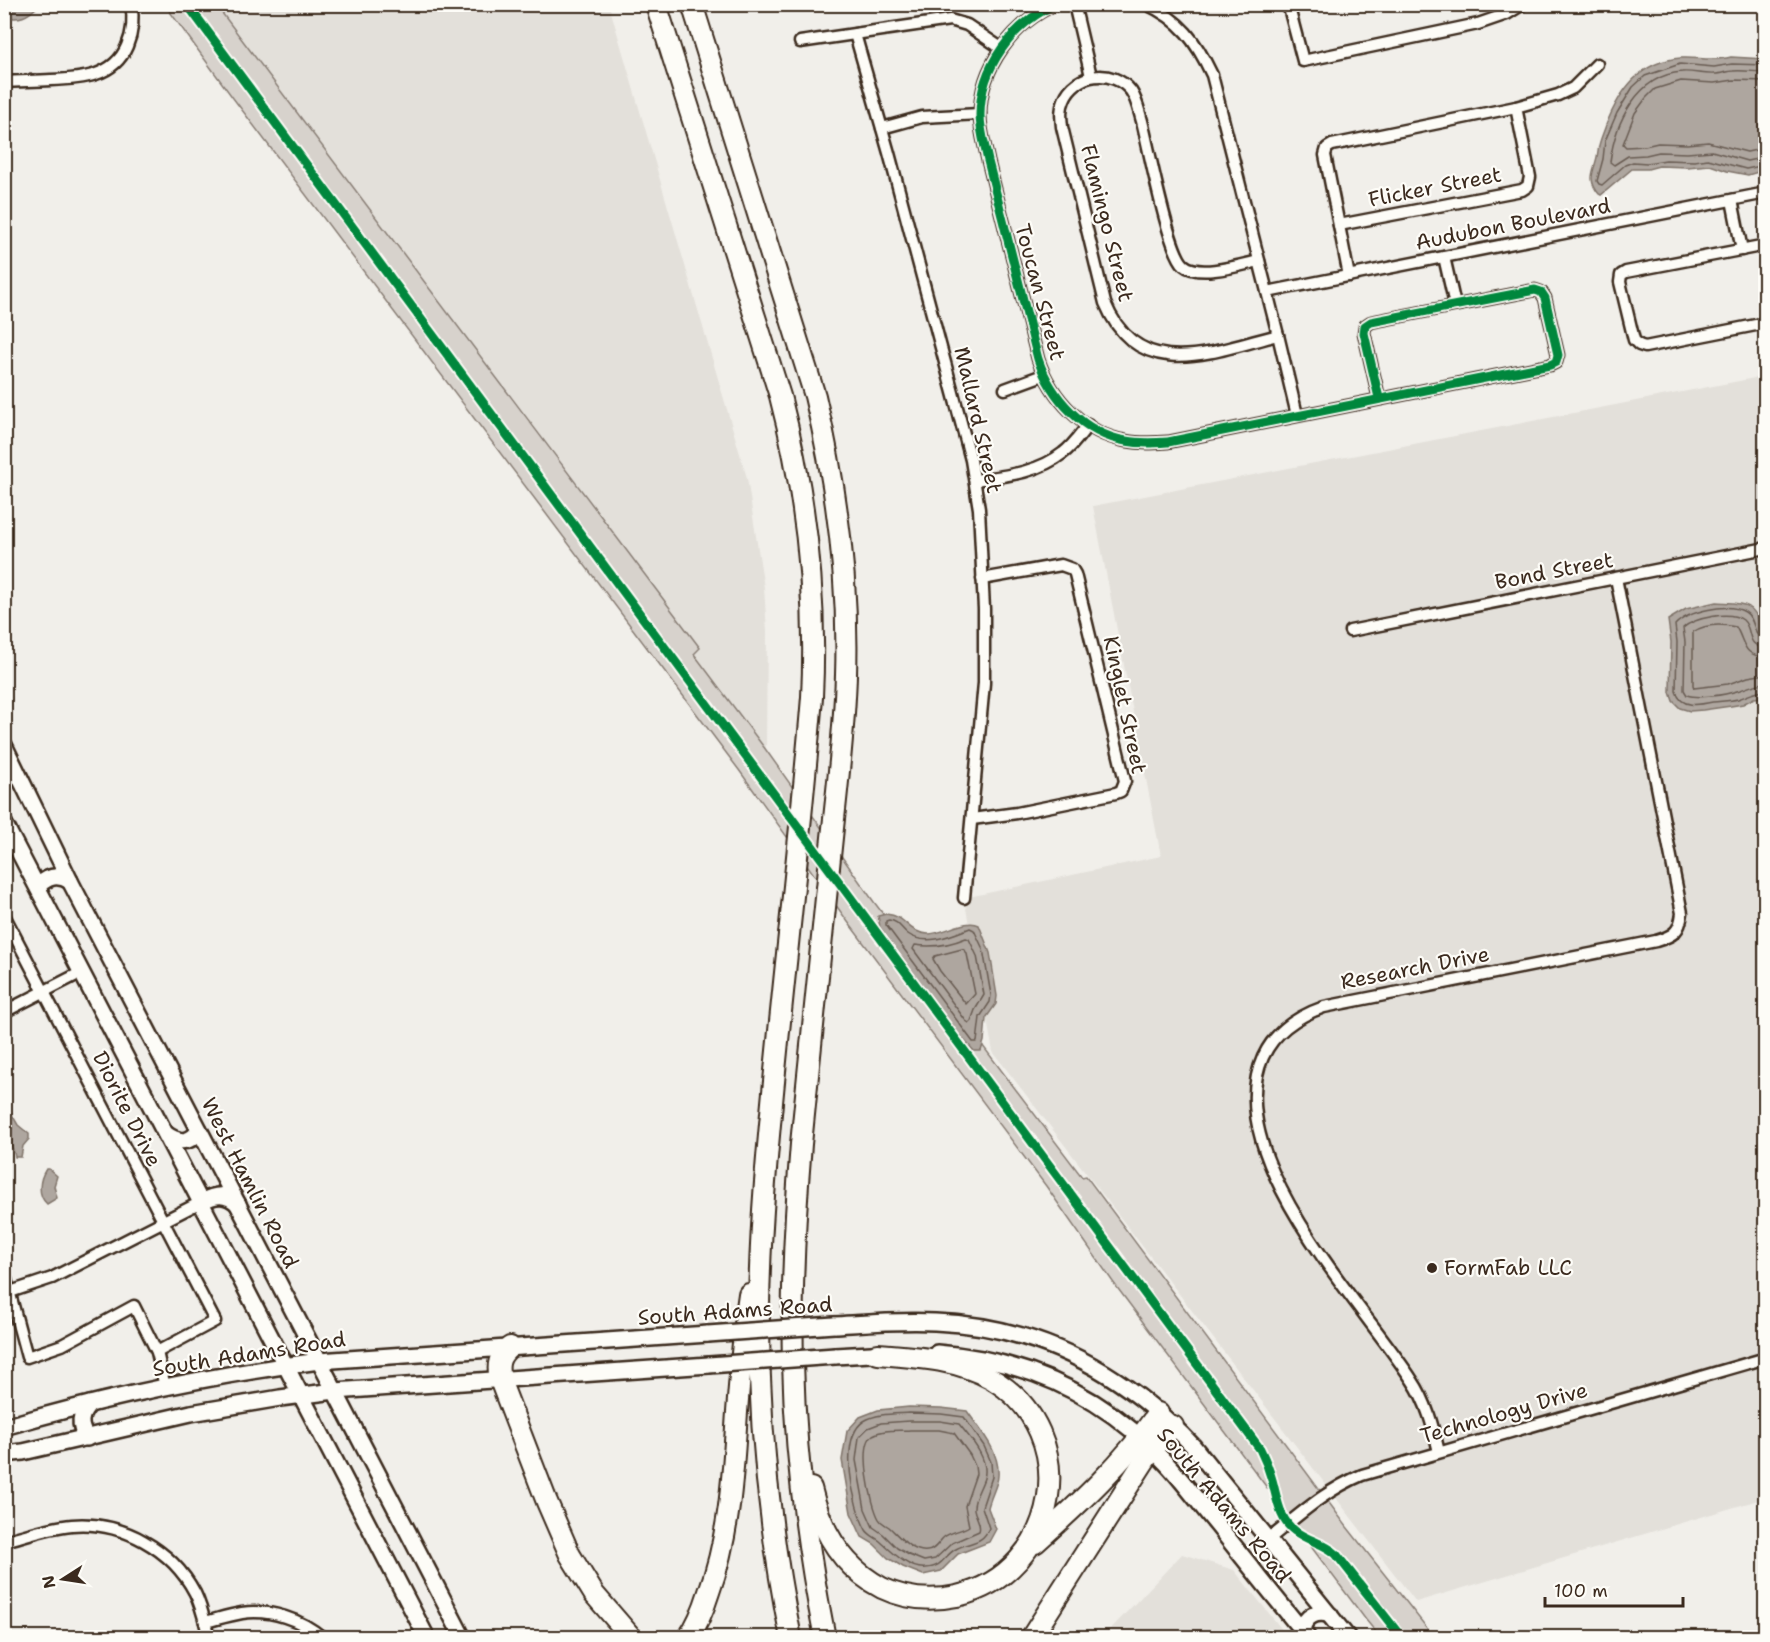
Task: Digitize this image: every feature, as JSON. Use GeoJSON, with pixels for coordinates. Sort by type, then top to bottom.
{"type":"FeatureCollection","features":[{"type":"Feature","properties":{"kind":"highway"},"geometry":{"type":"LineString","coordinates":[[656,4],[786,418],[798,473],[808,547],[813,620],[812,698],[796,873],[763,1205],[743,1336],[725,1536],[716,1575],[696,1627],[688,1638]]}},
{"type":"Feature","properties":{"kind":"highway"},"geometry":{"type":"LineString","coordinates":[[692,4],[808,371],[834,487],[843,559],[846,651],[844,715],[796,1208],[792,1318],[795,1415],[806,1527],[825,1638]]}},
{"type":"Feature","properties":{"kind":"highway"},"geometry":{"type":"LineString","coordinates":[[763,1205],[759,1307],[763,1435],[773,1528],[791,1638]]}},
{"type":"Feature","properties":{"kind":"highway"},"geometry":{"type":"LineString","coordinates":[[510,1347],[504,1352],[498,1365],[500,1380],[547,1502],[570,1555],[594,1594],[632,1638]]}},
{"type":"Feature","properties":{"kind":"highway"},"geometry":{"type":"LineString","coordinates":[[795,1415],[814,1500],[825,1529],[841,1555],[859,1573],[877,1585],[898,1594],[941,1599],[976,1590],[998,1579],[1034,1541],[1047,1507],[1050,1483],[1041,1437],[1023,1407],[992,1380],[968,1369],[936,1360],[878,1353]]}},
{"type":"Feature","properties":{"kind":"highway"},"geometry":{"type":"LineString","coordinates":[[1031,1638],[1146,1444],[1166,1419]]}},
{"type":"Feature","properties":{"kind":"highway"},"geometry":{"type":"LineString","coordinates":[[1024,1553],[1109,1473],[1146,1444]]}},
{"type":"Feature","properties":{"kind":"main road","name":"West Hamlin Road"},"geometry":{"type":"LineString","coordinates":[[4,745],[70,881],[463,1638]]}},
{"type":"Feature","properties":{"kind":"main road"},"geometry":{"type":"LineString","coordinates":[[4,823],[427,1638]]}},
{"type":"Feature","properties":{"kind":"main road"},"geometry":{"type":"LineString","coordinates":[[38,886],[48,878],[56,876],[70,881]]}},
{"type":"Feature","properties":{"kind":"main road"},"geometry":{"type":"LineString","coordinates":[[166,1134],[176,1140],[185,1141],[194,1138],[199,1130]]}},
{"type":"Feature","properties":{"kind":"main road"},"geometry":{"type":"LineString","coordinates":[[201,1202],[223,1195],[238,1204]]}},
{"type":"Feature","properties":{"kind":"main road","name":"South Adams Road"},"geometry":{"type":"LineString","coordinates":[[4,1428],[90,1404],[165,1387],[319,1361],[902,1321],[972,1325],[1046,1344],[1091,1364],[1128,1388],[1166,1419],[1206,1460],[1348,1638]]}},
{"type":"Feature","properties":{"kind":"main road","name":"South Adams Road"},"geometry":{"type":"LineString","coordinates":[[4,1454],[87,1438],[191,1413],[335,1391],[878,1353],[920,1352],[983,1358],[1016,1367],[1077,1392],[1113,1415],[1146,1444],[1181,1481],[1305,1634]]}},
{"type":"Feature","properties":{"kind":"main road"},"geometry":{"type":"LineString","coordinates":[[87,1438],[80,1420],[84,1409],[90,1404]]}},
{"type":"Feature","properties":{"kind":"main road"},"geometry":{"type":"LineString","coordinates":[[1305,1634],[1305,1621],[1309,1617],[1319,1613],[1330,1615]]}},
{"type":"Feature","properties":{"kind":"street"},"geometry":{"type":"LineString","coordinates":[[4,82],[83,78],[106,70],[119,60],[130,40],[133,18],[131,4]]}},
{"type":"Feature","properties":{"kind":"street","name":"Toucan Street"},"geometry":{"type":"LineString","coordinates":[[1056,4],[1027,22],[1001,48],[987,78],[980,114],[988,161],[1043,375],[1064,405],[1088,425],[1110,437],[1124,441],[1168,442],[1556,362],[1558,355],[1545,298],[1541,292],[1535,290],[1455,305]]}},
{"type":"Feature","properties":{"kind":"street"},"geometry":{"type":"LineString","coordinates":[[1074,4],[1091,76],[1104,76],[1120,82],[1127,87],[1136,100],[1169,232],[1175,251],[1184,265],[1207,270],[1259,261]]}},
{"type":"Feature","properties":{"kind":"street"},"geometry":{"type":"LineString","coordinates":[[1146,4],[1188,33],[1212,75],[1297,415]]}},
{"type":"Feature","properties":{"kind":"street"},"geometry":{"type":"LineString","coordinates":[[1288,4],[1303,61],[1478,24],[1507,14],[1522,4]]}},
{"type":"Feature","properties":{"kind":"street"},"geometry":{"type":"LineString","coordinates":[[800,42],[950,20],[967,25],[1001,48]]}},
{"type":"Feature","properties":{"kind":"street","name":"Mallard Street"},"geometry":{"type":"LineString","coordinates":[[855,34],[975,480],[979,509],[984,636],[982,708],[964,898]]}},
{"type":"Feature","properties":{"kind":"street"},"geometry":{"type":"LineString","coordinates":[[1349,276],[1325,155],[1327,148],[1332,145],[1516,107],[1573,88],[1597,64]]}},
{"type":"Feature","properties":{"kind":"street","name":"Flamingo Street"},"geometry":{"type":"LineString","coordinates":[[1091,76],[1078,83],[1066,95],[1062,102],[1061,120],[1106,303],[1116,326],[1146,349],[1176,357],[1242,345],[1278,334]]}},
{"type":"Feature","properties":{"kind":"street","name":"Flicker Street"},"geometry":{"type":"LineString","coordinates":[[1339,225],[1522,190],[1528,186],[1530,177],[1516,107]]}},
{"type":"Feature","properties":{"kind":"street"},"geometry":{"type":"LineString","coordinates":[[882,129],[922,117],[980,114]]}},
{"type":"Feature","properties":{"kind":"street","name":"Audubon Boulevard"},"geometry":{"type":"LineString","coordinates":[[1267,292],[1766,193]]}},
{"type":"Feature","properties":{"kind":"street"},"geometry":{"type":"LineString","coordinates":[[1732,200],[1742,250]]}},
{"type":"Feature","properties":{"kind":"street"},"geometry":{"type":"LineString","coordinates":[[1766,245],[1626,272],[1621,275],[1620,282],[1635,340],[1639,345],[1645,346],[1766,323]]}},
{"type":"Feature","properties":{"kind":"street"},"geometry":{"type":"LineString","coordinates":[[1379,398],[1364,333],[1365,326],[1371,322],[1455,305],[1444,257]]}},
{"type":"Feature","properties":{"kind":"street"},"geometry":{"type":"LineString","coordinates":[[1005,389],[1043,375]]}},
{"type":"Feature","properties":{"kind":"street"},"geometry":{"type":"LineString","coordinates":[[975,480],[1016,474],[1052,460],[1064,453],[1088,425]]}},
{"type":"Feature","properties":{"kind":"street","name":"Bond Street"},"geometry":{"type":"LineString","coordinates":[[1350,631],[1766,548]]}},
{"type":"Feature","properties":{"kind":"street","name":"Kinglet Street"},"geometry":{"type":"LineString","coordinates":[[972,819],[1017,813],[1116,793],[1120,791],[1125,781],[1072,569],[1061,565],[982,579]]}},
{"type":"Feature","properties":{"kind":"street","name":"Research Drive"},"geometry":{"type":"LineString","coordinates":[[1439,1452],[1430,1416],[1413,1380],[1317,1250],[1284,1195],[1269,1160],[1257,1122],[1254,1102],[1257,1073],[1265,1053],[1279,1034],[1302,1015],[1324,1007],[1667,938],[1677,931],[1682,913],[1616,578]]}},
{"type":"Feature","properties":{"kind":"street","name":"Diorite Drive"},"geometry":{"type":"LineString","coordinates":[[4,915],[215,1321],[157,1352]]}},
{"type":"Feature","properties":{"kind":"street"},"geometry":{"type":"LineString","coordinates":[[4,1012],[82,972]]}},
{"type":"Feature","properties":{"kind":"street"},"geometry":{"type":"LineString","coordinates":[[10,1292],[52,1278],[201,1202]]}},
{"type":"Feature","properties":{"kind":"street"},"geometry":{"type":"LineString","coordinates":[[4,1272],[27,1357],[62,1345],[134,1306],[157,1352],[165,1387]]}},
{"type":"Feature","properties":{"kind":"street","name":"Technology Drive"},"geometry":{"type":"LineString","coordinates":[[1269,1539],[1321,1497],[1347,1481],[1370,1472],[1766,1358]]}},
{"type":"Feature","properties":{"kind":"street"},"geometry":{"type":"LineString","coordinates":[[4,1541],[74,1525],[103,1526],[133,1535],[160,1551],[179,1570],[195,1595],[209,1638]]}},
{"type":"Feature","properties":{"kind":"street"},"geometry":{"type":"LineString","coordinates":[[205,1622],[240,1613],[265,1613],[295,1620],[323,1638]]}},
{"type":"Feature","properties":{"kind":"shaded area"},"geometry":{"type":"Polygon","coordinates":[[[165,5],[216,5],[700,648],[694,654],[766,750],[874,902],[1082,1177],[1086,1176],[1347,1527],[1434,1637],[1380,1637],[1366,1620],[1113,1282],[1046,1186],[848,922],[739,770],[165,5]]]}},
{"type":"Feature","properties":{"kind":"shaded area"},"geometry":{"type":"Polygon","coordinates":[[[216,5],[609,5],[747,478],[764,588],[767,631],[766,750],[693,653],[700,648],[216,5]]]}},
{"type":"Feature","properties":{"kind":"shaded area"},"geometry":{"type":"Polygon","coordinates":[[[1765,376],[1765,1498],[1416,1602],[993,1052],[964,898],[1161,856],[1093,506],[1765,376]]]}},
{"type":"Feature","properties":{"kind":"shaded area"},"geometry":{"type":"Polygon","coordinates":[[[1182,1554],[1234,1570],[1288,1637],[1103,1637],[1182,1554]]]}},
{"type":"Feature","properties":{"kind":"water"},"geometry":{"type":"Polygon","coordinates":[[[5,4],[38,6],[23,17],[10,18],[5,17],[5,4]]]}},
{"type":"Feature","properties":{"kind":"water"},"geometry":{"type":"Polygon","coordinates":[[[1731,57],[1765,59],[1765,170],[1748,175],[1710,165],[1632,169],[1601,195],[1599,194],[1593,183],[1592,173],[1600,141],[1618,100],[1633,80],[1643,71],[1667,60],[1731,57]]]}},
{"type":"Feature","properties":{"kind":"water"},"geometry":{"type":"Polygon","coordinates":[[[1716,602],[1745,605],[1756,614],[1764,636],[1765,697],[1754,698],[1743,704],[1690,711],[1680,708],[1673,701],[1670,692],[1671,642],[1668,620],[1686,609],[1716,602]]]}},
{"type":"Feature","properties":{"kind":"water"},"geometry":{"type":"Polygon","coordinates":[[[886,914],[899,918],[920,933],[928,934],[968,923],[979,925],[990,953],[997,996],[996,1004],[986,1018],[981,1051],[974,1051],[957,1032],[880,927],[878,916],[886,914]]]}},
{"type":"Feature","properties":{"kind":"water"},"geometry":{"type":"Polygon","coordinates":[[[9,1113],[29,1134],[21,1157],[15,1157],[12,1147],[5,1140],[5,1116],[9,1113]]]}},
{"type":"Feature","properties":{"kind":"water"},"geometry":{"type":"Polygon","coordinates":[[[46,1169],[57,1176],[54,1186],[57,1198],[47,1204],[40,1192],[46,1169]]]}},
{"type":"Feature","properties":{"kind":"water"},"geometry":{"type":"Polygon","coordinates":[[[909,1407],[967,1411],[988,1441],[998,1467],[998,1479],[988,1508],[996,1529],[989,1542],[958,1554],[941,1571],[923,1575],[888,1558],[874,1544],[862,1537],[851,1513],[842,1460],[847,1431],[860,1417],[878,1410],[909,1407]]]}},
{"type":"Feature","properties":{"kind":"cycle path"},"geometry":{"type":"LineString","coordinates":[[187,4],[1260,1449],[1285,1521],[1300,1534],[1336,1554],[1402,1638]]}},
{"type":"Feature","properties":{"kind":"cycle path"},"geometry":{"type":"LineString","coordinates":[[1056,4],[1040,12],[1026,23],[1002,49],[986,80],[980,115],[988,161],[1038,359],[1060,400],[1083,422],[1111,437],[1137,443],[1168,442],[1550,365],[1556,362],[1558,355],[1545,298],[1541,292],[1535,290],[1371,322],[1365,326],[1364,333],[1379,398]]}},
{"type":"Feature","properties":{"kind":"place","name":"FormFab LLC"},"geometry":{"type":"Point","coordinates":[1432,1268]}}]}
